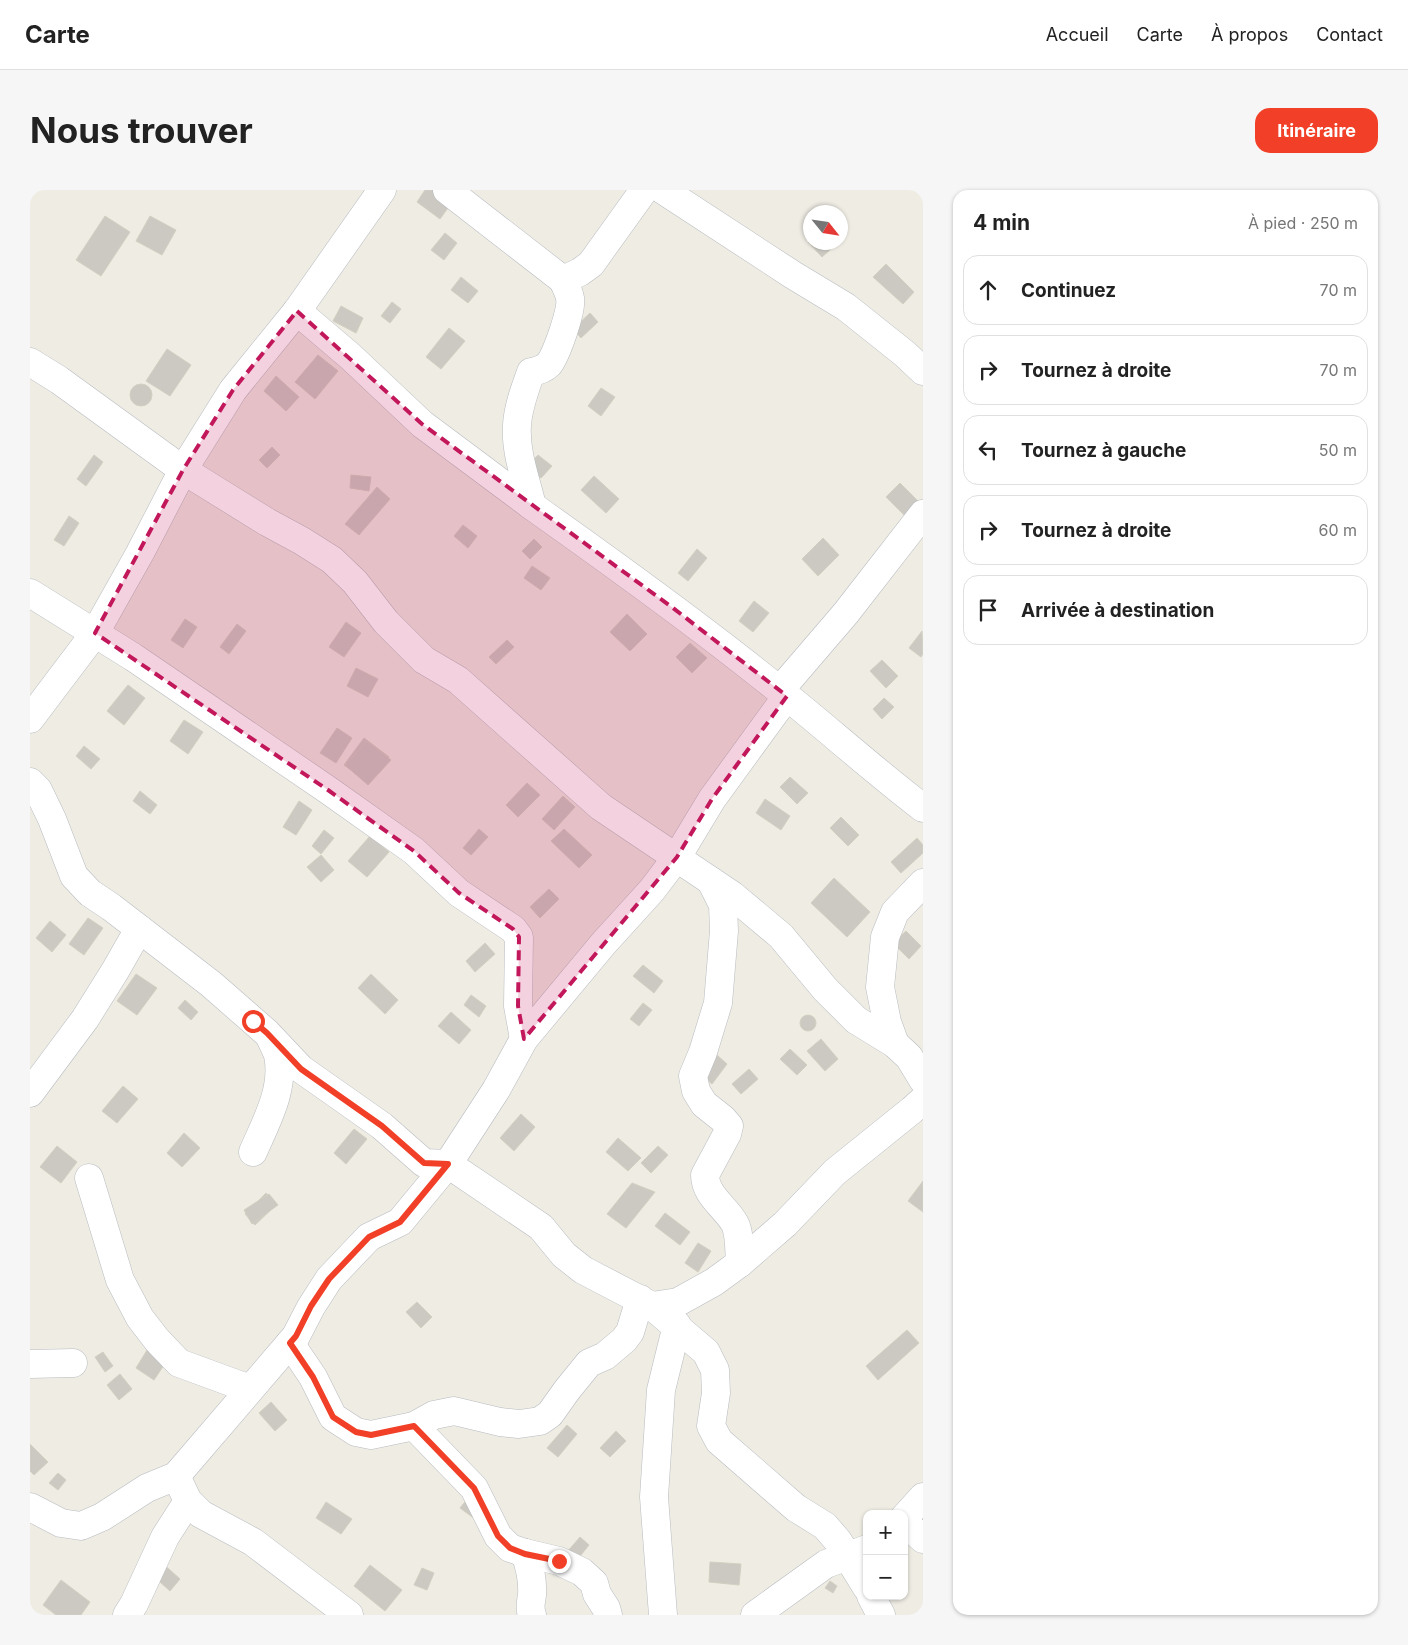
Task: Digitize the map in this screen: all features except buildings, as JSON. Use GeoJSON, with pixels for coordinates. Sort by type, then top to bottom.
{"type":"FeatureCollection","features":[{"type":"Feature","properties":{"kind":"street"},"geometry":{"type":"LineString","coordinates":[[30,719],[95,633],[140,553],[183,470],[234,390],[297,311],[382,190]]}},
{"type":"Feature","properties":{"kind":"street"},"geometry":{"type":"LineString","coordinates":[[447,190],[563,280],[571,299],[568,315],[548,364],[540,371],[531,372],[522,397],[517,424],[517,442],[532,506]]}},
{"type":"Feature","properties":{"kind":"street"},"geometry":{"type":"LineString","coordinates":[[563,280],[591,264],[644,190]]}},
{"type":"Feature","properties":{"kind":"street"},"geometry":{"type":"LineString","coordinates":[[663,190],[793,275],[846,307],[905,354],[923,371]]}},
{"type":"Feature","properties":{"kind":"street"},"geometry":{"type":"LineString","coordinates":[[297,311],[351,357],[422,424],[673,608],[783,693],[879,775],[923,808]]}},
{"type":"Feature","properties":{"kind":"street"},"geometry":{"type":"LineString","coordinates":[[30,362],[59,380],[183,470],[266,522],[332,560],[355,582],[386,622],[424,660],[458,680],[601,807],[732,895],[781,936],[825,989],[856,1020],[895,1044],[909,1057],[922,1082],[912,1110],[835,1172],[785,1224],[740,1263],[714,1282],[678,1302],[646,1302]]}},
{"type":"Feature","properties":{"kind":"street"},"geometry":{"type":"LineString","coordinates":[[30,1507],[61,1523],[81,1526],[102,1517],[146,1488],[176,1476],[296,1336],[311,1306],[329,1279],[369,1237],[400,1222],[448,1164],[496,1090],[524,1039],[603,944],[652,890],[677,857],[712,800],[783,693],[923,514]]}},
{"type":"Feature","properties":{"kind":"street"},"geometry":{"type":"LineString","coordinates":[[30,593],[164,678],[328,790],[414,851],[459,893],[513,929],[519,937],[518,1006],[524,1039]]}},
{"type":"Feature","properties":{"kind":"street"},"geometry":{"type":"LineString","coordinates":[[30,782],[38,790],[52,819],[74,876],[90,893],[211,984],[269,1035],[301,1069],[382,1126],[424,1163],[448,1164],[541,1227],[564,1255],[584,1270],[646,1302],[706,1352],[715,1370],[716,1393],[711,1426],[719,1441],[796,1508],[825,1526],[838,1541],[858,1552],[863,1572]]}},
{"type":"Feature","properties":{"kind":"street"},"geometry":{"type":"LineString","coordinates":[[710,881],[723,905],[724,931],[718,1003],[703,1052],[693,1076],[696,1091],[704,1104],[723,1119],[728,1126],[727,1134],[705,1175],[705,1182],[712,1196],[727,1210],[737,1226],[740,1263]]}},
{"type":"Feature","properties":{"kind":"street"},"geometry":{"type":"LineString","coordinates":[[895,1044],[887,1022],[880,987],[885,937],[895,912],[923,883]]}},
{"type":"Feature","properties":{"kind":"street"},"geometry":{"type":"LineString","coordinates":[[30,1093],[86,1019],[139,929]]}},
{"type":"Feature","properties":{"kind":"street"},"geometry":{"type":"LineString","coordinates":[[253,1152],[276,1099],[279,1079],[278,1054],[269,1035]]}},
{"type":"Feature","properties":{"kind":"street"},"geometry":{"type":"LineString","coordinates":[[89,1178],[120,1280],[140,1318],[156,1340],[179,1363],[250,1389]]}},
{"type":"Feature","properties":{"kind":"street"},"geometry":{"type":"LineString","coordinates":[[290,1343],[313,1377],[333,1417],[356,1432],[371,1435],[414,1426],[434,1415],[454,1411],[500,1422],[519,1424],[540,1421],[550,1414],[589,1363],[605,1356],[624,1340],[646,1302]]}},
{"type":"Feature","properties":{"kind":"street"},"geometry":{"type":"LineString","coordinates":[[663,1615],[654,1497],[661,1390],[677,1326]]}},
{"type":"Feature","properties":{"kind":"street"},"geometry":{"type":"LineString","coordinates":[[30,1364],[73,1363]]}},
{"type":"Feature","properties":{"kind":"street"},"geometry":{"type":"LineString","coordinates":[[414,1426],[474,1488],[498,1536],[510,1548],[525,1554],[559,1561],[582,1572],[594,1583],[597,1594],[608,1615]]}},
{"type":"Feature","properties":{"kind":"street"},"geometry":{"type":"LineString","coordinates":[[176,1476],[188,1501],[201,1514],[253,1542],[333,1610]]}},
{"type":"Feature","properties":{"kind":"street"},"geometry":{"type":"LineString","coordinates":[[908,1515],[923,1497]]}},
{"type":"Feature","properties":{"kind":"street"},"geometry":{"type":"LineString","coordinates":[[127,1615],[165,1537],[188,1501]]}},
{"type":"Feature","properties":{"kind":"street"},"geometry":{"type":"LineString","coordinates":[[908,1524],[923,1539]]}},
{"type":"Feature","properties":{"kind":"street"},"geometry":{"type":"LineString","coordinates":[[755,1615],[826,1564],[858,1552]]}},
{"type":"Feature","properties":{"kind":"street"},"geometry":{"type":"LineString","coordinates":[[525,1554],[532,1570],[530,1607],[532,1615]]}},
{"type":"Feature","properties":{"kind":"street"},"geometry":{"type":"LineString","coordinates":[[873,1600],[881,1615]]}},
{"type":"Feature","properties":{"kind":"highlighted area"},"geometry":{"type":"Polygon","coordinates":[[[297,311],[422,424],[673,608],[787,696],[712,799],[677,857],[524,1039],[518,1006],[519,937],[513,929],[459,893],[414,851],[328,790],[95,633],[183,470],[233,390],[297,311]]]}},
{"type":"Feature","properties":{"kind":"route"},"geometry":{"type":"LineString","coordinates":[[253,1021],[301,1069],[382,1126],[424,1163],[448,1164],[400,1222],[369,1237],[329,1279],[290,1343],[313,1377],[333,1417],[356,1432],[371,1435],[414,1426],[474,1488],[498,1536],[510,1548],[525,1554],[559,1561]]}}]}
